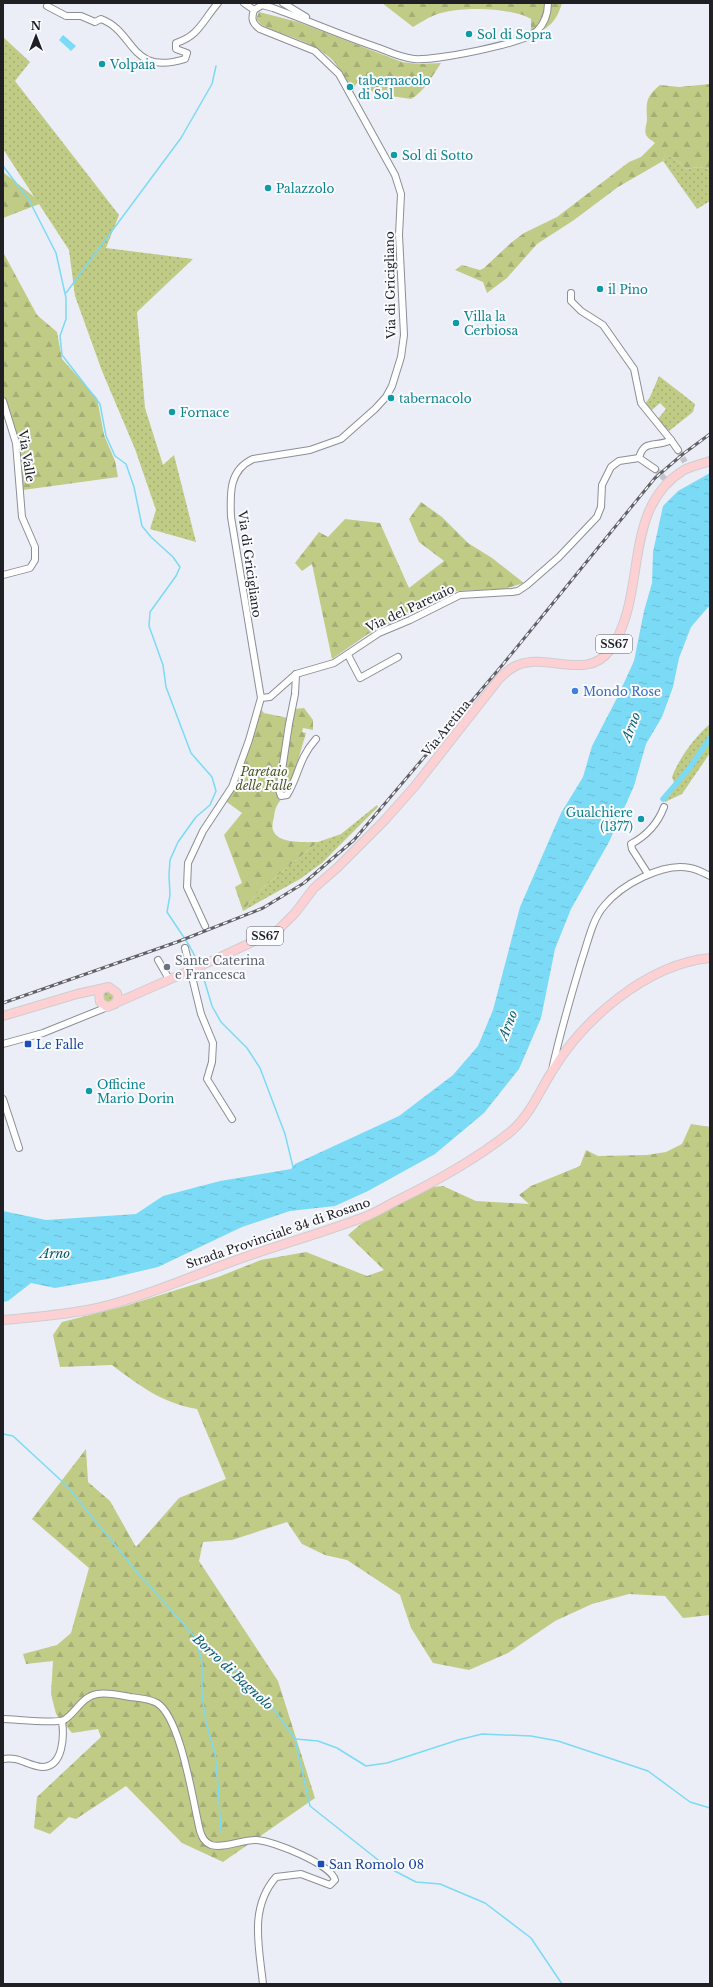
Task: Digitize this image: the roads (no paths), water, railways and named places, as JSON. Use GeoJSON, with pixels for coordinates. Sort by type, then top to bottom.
{"type":"FeatureCollection","features":[{"type":"Feature","properties":{"kind":"main road","name":"Via Aretina"},"geometry":{"type":"LineString","coordinates":[[113,1005],[173,978],[189,967],[216,959],[278,930],[314,888],[361,845],[394,810],[499,679],[509,669],[520,664],[534,662],[583,665],[598,661],[605,656],[614,644],[625,619],[643,523],[651,505],[667,481],[687,465],[710,461]]}},
{"type":"Feature","properties":{"kind":"main road","name":"Strada Provinciale 34 di Rosano"},"geometry":{"type":"LineString","coordinates":[[3,1320],[57,1315],[97,1308],[128,1299],[225,1264],[361,1219],[433,1183],[511,1132],[535,1104],[551,1072],[585,1028],[616,1000],[660,973],[683,964],[710,958]]}},
{"type":"Feature","properties":{"kind":"main road"},"geometry":{"type":"LineString","coordinates":[[3,1016],[77,994],[109,987],[127,995],[135,995]]}},
{"type":"Feature","properties":{"kind":"main road"},"geometry":{"type":"LineString","coordinates":[[99,1000],[99,994],[102,989]]}},
{"type":"Feature","properties":{"kind":"main road"},"geometry":{"type":"LineString","coordinates":[[77,994],[85,993],[99,1000],[104,1006],[113,1005],[118,996],[116,990]]}},
{"type":"Feature","properties":{"kind":"street"},"geometry":{"type":"LineString","coordinates":[[47,6],[66,16],[81,16],[95,22],[101,19],[110,22],[139,56],[149,60],[171,63],[185,59],[187,53],[176,49],[176,43],[188,40],[194,35],[218,3]]}},
{"type":"Feature","properties":{"kind":"street"},"geometry":{"type":"LineString","coordinates":[[244,3],[254,10],[262,5],[313,22],[382,50],[413,59],[428,59],[510,43],[529,36],[537,30],[545,20],[548,3]]}},
{"type":"Feature","properties":{"kind":"street"},"geometry":{"type":"LineString","coordinates":[[283,3],[313,22]]}},
{"type":"Feature","properties":{"kind":"street","name":"Via di Gricigliano"},"geometry":{"type":"LineString","coordinates":[[205,926],[187,887],[188,863],[203,831],[232,787],[249,740],[261,698],[231,517],[230,495],[234,476],[245,463],[253,459],[310,450],[341,439],[386,397],[392,386],[401,357],[404,336],[400,235],[401,194],[394,175],[339,74],[316,51],[260,28],[254,24],[252,18],[254,10]]}},
{"type":"Feature","properties":{"kind":"street"},"geometry":{"type":"LineString","coordinates":[[571,293],[572,301],[581,311],[603,325],[634,369],[641,404],[678,450]]}},
{"type":"Feature","properties":{"kind":"street","name":"Via Valle"},"geometry":{"type":"LineString","coordinates":[[3,401],[16,443],[22,517],[35,547],[35,560],[30,568],[3,575]]}},
{"type":"Feature","properties":{"kind":"street"},"geometry":{"type":"LineString","coordinates":[[655,469],[639,458],[641,450],[645,446],[666,443],[671,440]]}},
{"type":"Feature","properties":{"kind":"street","name":"Via del Paretaio"},"geometry":{"type":"LineString","coordinates":[[261,698],[270,697],[296,674],[334,663],[348,655],[365,641],[378,633],[410,620],[460,595],[512,592],[527,585],[559,557],[597,517],[601,507],[602,485],[611,467],[619,461],[639,458]]}},
{"type":"Feature","properties":{"kind":"street"},"geometry":{"type":"LineString","coordinates":[[348,655],[360,678],[398,657]]}},
{"type":"Feature","properties":{"kind":"street"},"geometry":{"type":"LineString","coordinates":[[296,674],[296,694],[289,724],[279,790],[281,796],[287,795],[307,749],[316,740]]}},
{"type":"Feature","properties":{"kind":"street"},"geometry":{"type":"LineString","coordinates":[[648,874],[632,849],[631,844],[640,839],[660,818],[664,807]]}},
{"type":"Feature","properties":{"kind":"street"},"geometry":{"type":"LineString","coordinates":[[551,1072],[561,1027],[597,916],[604,905],[624,889],[655,871],[678,867],[691,868],[710,876]]}},
{"type":"Feature","properties":{"kind":"street"},"geometry":{"type":"LineString","coordinates":[[185,948],[201,1014],[212,1043],[212,1062],[207,1079],[232,1119]]}},
{"type":"Feature","properties":{"kind":"street"},"geometry":{"type":"LineString","coordinates":[[158,960],[173,978]]}},
{"type":"Feature","properties":{"kind":"street"},"geometry":{"type":"LineString","coordinates":[[95,1014],[99,1010],[99,1000]]}},
{"type":"Feature","properties":{"kind":"street","name":"Via Aretina"},"geometry":{"type":"LineString","coordinates":[[3,1046],[95,1014],[113,1005]]}},
{"type":"Feature","properties":{"kind":"street"},"geometry":{"type":"LineString","coordinates":[[3,1099],[18,1148]]}},
{"type":"Feature","properties":{"kind":"street"},"geometry":{"type":"LineString","coordinates":[[3,1719],[62,1721],[70,1715],[86,1698],[96,1694],[121,1695],[155,1702],[166,1710],[172,1722],[181,1751],[200,1831],[204,1841],[211,1845],[220,1846],[239,1841],[265,1841],[290,1850],[332,1873],[335,1880],[330,1885],[314,1877],[294,1874],[276,1877],[266,1888],[261,1902],[258,1926],[263,1984]]}},
{"type":"Feature","properties":{"kind":"street"},"geometry":{"type":"LineString","coordinates":[[3,1759],[23,1760],[42,1767],[48,1766],[58,1758],[61,1751],[64,1732],[62,1721]]}},
{"type":"Feature","properties":{"kind":"water"},"geometry":{"type":"Polygon","coordinates":[[[63,35],[76,46],[71,51],[59,40],[63,35]]]}},
{"type":"Feature","properties":{"kind":"water","name":"Arno"},"geometry":{"type":"Polygon","coordinates":[[[710,473],[710,605],[691,627],[679,658],[673,687],[662,717],[646,744],[634,786],[609,842],[571,909],[555,949],[541,1018],[519,1069],[484,1113],[435,1154],[368,1191],[335,1206],[290,1211],[242,1227],[158,1267],[107,1279],[55,1288],[31,1283],[8,1301],[3,1302],[3,1211],[46,1220],[136,1214],[163,1196],[220,1181],[291,1169],[295,1164],[399,1116],[453,1075],[478,1046],[493,1010],[520,907],[561,813],[583,777],[592,746],[634,661],[644,611],[652,583],[653,552],[663,506],[678,491],[710,473]]]}},
{"type":"Feature","properties":{"kind":"waterway"},"geometry":{"type":"LineString","coordinates":[[66,293],[181,138],[212,84],[216,66]]}},
{"type":"Feature","properties":{"kind":"waterway"},"geometry":{"type":"LineString","coordinates":[[3,166],[29,200],[56,253],[66,298],[66,319],[60,336],[62,355],[100,404],[106,436],[115,456],[126,464],[134,487],[142,526],[151,537],[173,557],[180,567],[176,576],[150,612],[149,626],[163,665],[166,687],[191,753],[212,777],[216,791],[210,805],[196,817],[178,842],[170,860],[170,895],[167,912],[189,945],[199,964]]}},
{"type":"Feature","properties":{"kind":"waterway"},"geometry":{"type":"LineString","coordinates":[[663,799],[688,770],[710,738]]}},
{"type":"Feature","properties":{"kind":"waterway"},"geometry":{"type":"LineString","coordinates":[[201,969],[212,1006],[221,1022],[247,1048],[260,1068],[285,1134],[293,1167]]}},
{"type":"Feature","properties":{"kind":"waterway","name":"Borro di Bagnolo"},"geometry":{"type":"LineString","coordinates":[[3,1434],[13,1436],[66,1485],[137,1572],[195,1637],[234,1669],[273,1708],[295,1739],[310,1806],[387,1867],[416,1882],[440,1884],[485,1903],[531,1938],[562,1984]]}},
{"type":"Feature","properties":{"kind":"waterway"},"geometry":{"type":"LineString","coordinates":[[195,1637],[202,1662],[202,1696],[206,1722],[215,1754],[221,1832]]}},
{"type":"Feature","properties":{"kind":"waterway"},"geometry":{"type":"LineString","coordinates":[[296,1739],[318,1741],[337,1748],[366,1766],[387,1763],[458,1740],[482,1734],[531,1736],[558,1741],[648,1771],[690,1802],[710,1808]]}},
{"type":"Feature","properties":{"kind":"tunnel"},"geometry":{"type":"LineString","coordinates":[[678,450],[685,462]]}},
{"type":"Feature","properties":{"kind":"tunnel"},"geometry":{"type":"LineString","coordinates":[[655,469],[665,479]]}},
{"type":"Feature","properties":{"kind":"railway"},"geometry":{"type":"LineString","coordinates":[[3,1003],[177,942],[263,908],[304,883],[354,840],[504,663],[655,478],[683,454],[710,434]]}},
{"type":"Feature","properties":{"kind":"place","name":"Sol di Sopra"},"geometry":{"type":"Point","coordinates":[469,34]}},
{"type":"Feature","properties":{"kind":"place","name":"Volpaia"},"geometry":{"type":"Point","coordinates":[102,64]}},
{"type":"Feature","properties":{"kind":"place","name":"tabernacolo di Sol"},"geometry":{"type":"Point","coordinates":[350,87]}},
{"type":"Feature","properties":{"kind":"place","name":"Sol di Sotto"},"geometry":{"type":"Point","coordinates":[394,155]}},
{"type":"Feature","properties":{"kind":"place","name":"Palazzolo"},"geometry":{"type":"Point","coordinates":[268,188]}},
{"type":"Feature","properties":{"kind":"place","name":"il Pino"},"geometry":{"type":"Point","coordinates":[600,289]}},
{"type":"Feature","properties":{"kind":"place","name":"Villa la Cerbiosa"},"geometry":{"type":"Point","coordinates":[456,323]}},
{"type":"Feature","properties":{"kind":"place","name":"tabernacolo"},"geometry":{"type":"Point","coordinates":[391,398]}},
{"type":"Feature","properties":{"kind":"place","name":"Fornace"},"geometry":{"type":"Point","coordinates":[172,412]}},
{"type":"Feature","properties":{"kind":"place","name":"Mondo Rose"},"geometry":{"type":"Point","coordinates":[575,691]}},
{"type":"Feature","properties":{"kind":"place","name":"Gualchiere (1377)"},"geometry":{"type":"Point","coordinates":[641,819]}},
{"type":"Feature","properties":{"kind":"place","name":"Sante Caterina e Francesca"},"geometry":{"type":"Point","coordinates":[167,967]}},
{"type":"Feature","properties":{"kind":"place","name":"Le Falle"},"geometry":{"type":"Point","coordinates":[28,1044]}},
{"type":"Feature","properties":{"kind":"place","name":"Officine Mario Dorin"},"geometry":{"type":"Point","coordinates":[89,1091]}},
{"type":"Feature","properties":{"kind":"place","name":"San Romolo 08"},"geometry":{"type":"Point","coordinates":[321,1864]}},
{"type":"Feature","properties":{"kind":"park label","name":"Paretaio delle Falle"},"geometry":{"type":"Point","coordinates":[264,778]}}]}
